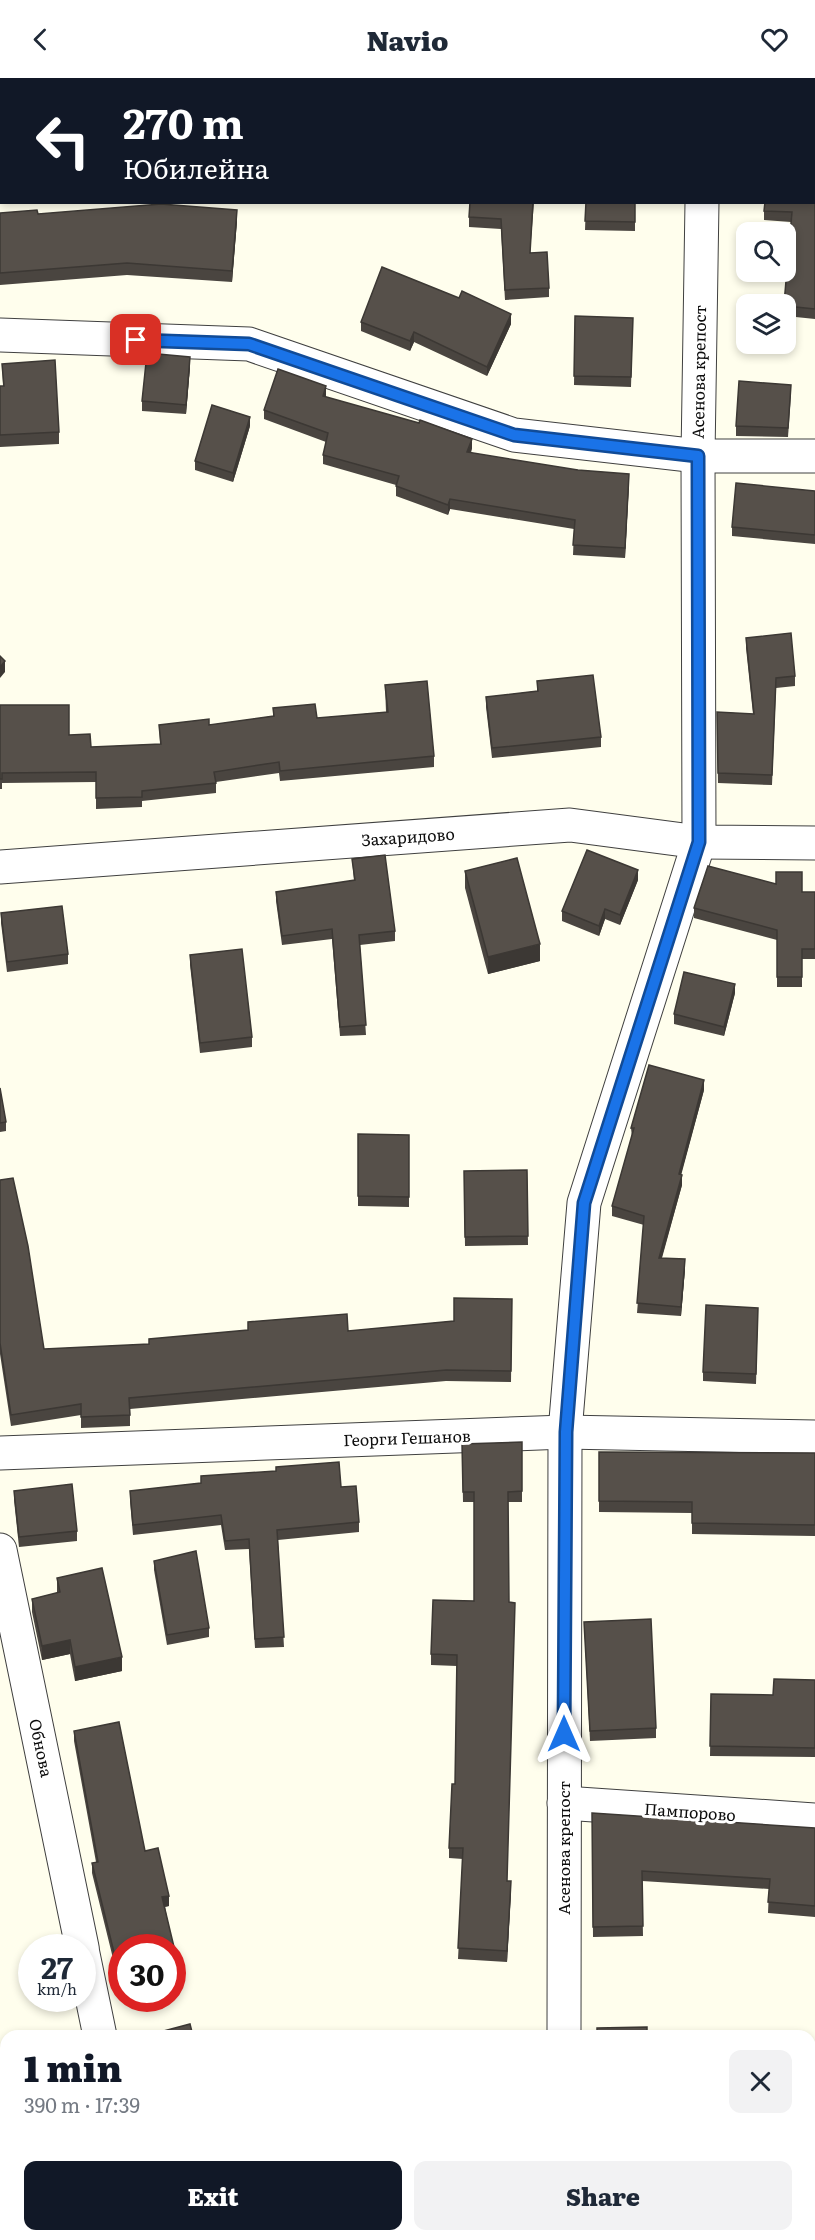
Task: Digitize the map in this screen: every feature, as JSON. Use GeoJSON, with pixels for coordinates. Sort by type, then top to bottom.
{"type":"FeatureCollection","features":[{"type":"Feature","properties":{"kind":"street","name":"Асенова крепост"},"geometry":{"type":"LineString","coordinates":[[564,2030],[566,1432],[584,1203],[699,842],[698,456],[702,204]]}},
{"type":"Feature","properties":{"kind":"street"},"geometry":{"type":"LineString","coordinates":[[0,335],[249,344],[514,435],[698,456],[815,456]]}},
{"type":"Feature","properties":{"kind":"street","name":"Захаридово"},"geometry":{"type":"LineString","coordinates":[[0,867],[570,825],[699,842],[815,843]]}},
{"type":"Feature","properties":{"kind":"street","name":"Георги Гешанов"},"geometry":{"type":"LineString","coordinates":[[0,1453],[566,1432],[815,1437]]}},
{"type":"Feature","properties":{"kind":"street","name":"Обнова"},"geometry":{"type":"LineString","coordinates":[[0,1550],[6,1603],[79,1934]]}},
{"type":"Feature","properties":{"kind":"street","name":"Пампорово"},"geometry":{"type":"LineString","coordinates":[[564,1803],[815,1820]]}},
{"type":"Feature","properties":{"kind":"street","name":"Обнова"},"geometry":{"type":"LineString","coordinates":[[95,2012],[99,2030]]}},
{"type":"Feature","properties":{"kind":"building"},"geometry":{"type":"Polygon","coordinates":[[[161,204],[237,210],[232,271],[127,263],[0,273],[0,213],[37,210],[38,214],[161,204]]]}},
{"type":"Feature","properties":{"kind":"building"},"geometry":{"type":"Polygon","coordinates":[[[470,204],[533,204],[530,253],[547,252],[549,288],[505,290],[501,219],[469,217],[470,204]]]}},
{"type":"Feature","properties":{"kind":"building"},"geometry":{"type":"Polygon","coordinates":[[[586,204],[635,204],[635,222],[585,221],[586,204]]]}},
{"type":"Feature","properties":{"kind":"building"},"geometry":{"type":"Polygon","coordinates":[[[765,204],[815,204],[815,309],[796,307],[796,294],[785,294],[786,282],[796,282],[796,222],[791,222],[792,212],[764,211],[765,204]]]}},
{"type":"Feature","properties":{"kind":"building"},"geometry":{"type":"Polygon","coordinates":[[[382,267],[459,298],[462,291],[511,314],[487,367],[414,332],[410,341],[361,322],[382,267]]]}},
{"type":"Feature","properties":{"kind":"building"},"geometry":{"type":"Polygon","coordinates":[[[575,316],[633,318],[631,377],[574,376],[575,316]]]}},
{"type":"Feature","properties":{"kind":"building"},"geometry":{"type":"Polygon","coordinates":[[[147,353],[190,357],[186,405],[142,401],[147,353]]]}},
{"type":"Feature","properties":{"kind":"building"},"geometry":{"type":"Polygon","coordinates":[[[55,360],[59,432],[0,435],[0,386],[4,386],[2,364],[55,360]]]}},
{"type":"Feature","properties":{"kind":"building"},"geometry":{"type":"Polygon","coordinates":[[[278,369],[326,386],[323,396],[419,423],[420,420],[472,439],[467,452],[578,470],[629,474],[625,548],[573,545],[575,520],[450,499],[448,505],[396,486],[399,476],[323,455],[328,433],[264,410],[278,369]]]}},
{"type":"Feature","properties":{"kind":"building"},"geometry":{"type":"Polygon","coordinates":[[[739,381],[791,385],[788,428],[736,426],[739,381]]]}},
{"type":"Feature","properties":{"kind":"building"},"geometry":{"type":"Polygon","coordinates":[[[212,405],[250,417],[233,473],[195,461],[212,405]]]}},
{"type":"Feature","properties":{"kind":"building"},"geometry":{"type":"Polygon","coordinates":[[[736,483],[815,491],[815,535],[732,527],[736,483]]]}},
{"type":"Feature","properties":{"kind":"building"},"geometry":{"type":"Polygon","coordinates":[[[791,633],[795,676],[776,678],[772,775],[718,773],[717,712],[754,714],[746,638],[791,633]]]}},
{"type":"Feature","properties":{"kind":"building"},"geometry":{"type":"Polygon","coordinates":[[[0,656],[5,661],[0,667],[0,656]]]}},
{"type":"Feature","properties":{"kind":"building"},"geometry":{"type":"Polygon","coordinates":[[[593,675],[601,737],[492,748],[486,697],[538,691],[537,681],[593,675]]]}},
{"type":"Feature","properties":{"kind":"building"},"geometry":{"type":"Polygon","coordinates":[[[427,681],[434,756],[280,771],[279,762],[214,772],[216,783],[142,791],[142,797],[96,798],[96,772],[2,773],[2,779],[0,779],[0,705],[69,705],[69,735],[90,734],[91,747],[161,744],[159,725],[209,719],[209,725],[274,716],[273,708],[315,704],[317,718],[388,712],[385,685],[427,681]]]}},
{"type":"Feature","properties":{"kind":"building"},"geometry":{"type":"Polygon","coordinates":[[[587,850],[638,870],[620,915],[605,909],[599,926],[562,911],[587,850]]]}},
{"type":"Feature","properties":{"kind":"building"},"geometry":{"type":"Polygon","coordinates":[[[385,855],[395,931],[359,935],[366,1025],[340,1027],[332,929],[282,936],[276,892],[355,880],[352,859],[385,855]]]}},
{"type":"Feature","properties":{"kind":"building"},"geometry":{"type":"Polygon","coordinates":[[[517,858],[540,944],[488,957],[465,871],[517,858]]]}},
{"type":"Feature","properties":{"kind":"building"},"geometry":{"type":"Polygon","coordinates":[[[708,866],[776,884],[776,872],[802,872],[802,892],[815,892],[815,949],[802,949],[802,977],[777,977],[777,930],[694,908],[708,866]]]}},
{"type":"Feature","properties":{"kind":"building"},"geometry":{"type":"Polygon","coordinates":[[[62,906],[68,954],[7,962],[1,913],[62,906]]]}},
{"type":"Feature","properties":{"kind":"building"},"geometry":{"type":"Polygon","coordinates":[[[242,949],[252,1037],[200,1043],[190,955],[242,949]]]}},
{"type":"Feature","properties":{"kind":"building"},"geometry":{"type":"Polygon","coordinates":[[[684,972],[735,984],[724,1027],[674,1014],[684,972]]]}},
{"type":"Feature","properties":{"kind":"building"},"geometry":{"type":"Polygon","coordinates":[[[649,1065],[704,1080],[679,1174],[682,1175],[659,1258],[685,1259],[681,1307],[637,1303],[644,1216],[612,1206],[649,1065]]]}},
{"type":"Feature","properties":{"kind":"building"},"geometry":{"type":"Polygon","coordinates":[[[0,1088],[6,1122],[0,1123],[0,1088]]]}},
{"type":"Feature","properties":{"kind":"building"},"geometry":{"type":"Polygon","coordinates":[[[358,1134],[409,1135],[409,1197],[358,1196],[358,1134]]]}},
{"type":"Feature","properties":{"kind":"building"},"geometry":{"type":"Polygon","coordinates":[[[527,1170],[528,1236],[465,1237],[464,1171],[527,1170]]]}},
{"type":"Feature","properties":{"kind":"building"},"geometry":{"type":"Polygon","coordinates":[[[13,1178],[28,1246],[44,1349],[149,1344],[149,1339],[248,1330],[248,1322],[347,1314],[348,1331],[454,1321],[454,1298],[512,1299],[511,1371],[446,1370],[129,1398],[130,1415],[81,1417],[81,1404],[11,1415],[0,1343],[0,1180],[13,1178]]]}},
{"type":"Feature","properties":{"kind":"building"},"geometry":{"type":"Polygon","coordinates":[[[706,1305],[758,1308],[756,1374],[703,1372],[706,1305]]]}},
{"type":"Feature","properties":{"kind":"building"},"geometry":{"type":"Polygon","coordinates":[[[522,1442],[522,1491],[508,1492],[509,1602],[515,1603],[507,1881],[511,1881],[507,1951],[458,1948],[463,1848],[449,1848],[452,1784],[455,1784],[457,1655],[431,1654],[433,1600],[474,1601],[474,1492],[463,1492],[462,1444],[522,1442]]]}},
{"type":"Feature","properties":{"kind":"building"},"geometry":{"type":"Polygon","coordinates":[[[599,1452],[815,1453],[815,1525],[692,1523],[692,1502],[599,1501],[599,1452]]]}},
{"type":"Feature","properties":{"kind":"building"},"geometry":{"type":"Polygon","coordinates":[[[339,1462],[341,1487],[356,1486],[359,1522],[277,1530],[284,1637],[255,1639],[249,1539],[225,1541],[221,1515],[133,1525],[130,1491],[201,1483],[201,1476],[276,1471],[276,1467],[339,1462]]]}},
{"type":"Feature","properties":{"kind":"building"},"geometry":{"type":"Polygon","coordinates":[[[72,1484],[77,1531],[19,1537],[14,1491],[72,1484]]]}},
{"type":"Feature","properties":{"kind":"building"},"geometry":{"type":"Polygon","coordinates":[[[196,1551],[209,1628],[167,1635],[154,1561],[196,1551]]]}},
{"type":"Feature","properties":{"kind":"building"},"geometry":{"type":"Polygon","coordinates":[[[102,1568],[122,1657],[75,1667],[70,1640],[42,1646],[32,1599],[60,1592],[57,1578],[102,1568]]]}},
{"type":"Feature","properties":{"kind":"building"},"geometry":{"type":"Polygon","coordinates":[[[651,1619],[656,1728],[590,1731],[584,1622],[651,1619]]]}},
{"type":"Feature","properties":{"kind":"building"},"geometry":{"type":"Polygon","coordinates":[[[774,1679],[815,1680],[815,1748],[710,1746],[711,1694],[773,1695],[774,1679]]]}},
{"type":"Feature","properties":{"kind":"building"},"geometry":{"type":"Polygon","coordinates":[[[119,1722],[145,1851],[158,1848],[169,1896],[162,1897],[171,1934],[109,1934],[92,1863],[98,1862],[74,1731],[119,1722]]]}},
{"type":"Feature","properties":{"kind":"building"},"geometry":{"type":"Polygon","coordinates":[[[592,1813],[815,1828],[815,1906],[768,1902],[770,1879],[642,1871],[643,1926],[593,1927],[592,1813]]]}},
{"type":"Feature","properties":{"kind":"building"},"geometry":{"type":"Polygon","coordinates":[[[190,2024],[192,2030],[167,2030],[190,2024]]]}},
{"type":"Feature","properties":{"kind":"building"},"geometry":{"type":"Polygon","coordinates":[[[647,2027],[647,2030],[597,2030],[597,2028],[647,2027]]]}},
{"type":"Feature","properties":{"kind":"route"},"geometry":{"type":"LineString","coordinates":[[136,340],[249,344],[514,435],[698,456],[699,842],[584,1203],[566,1432],[564,1734]]}}]}
